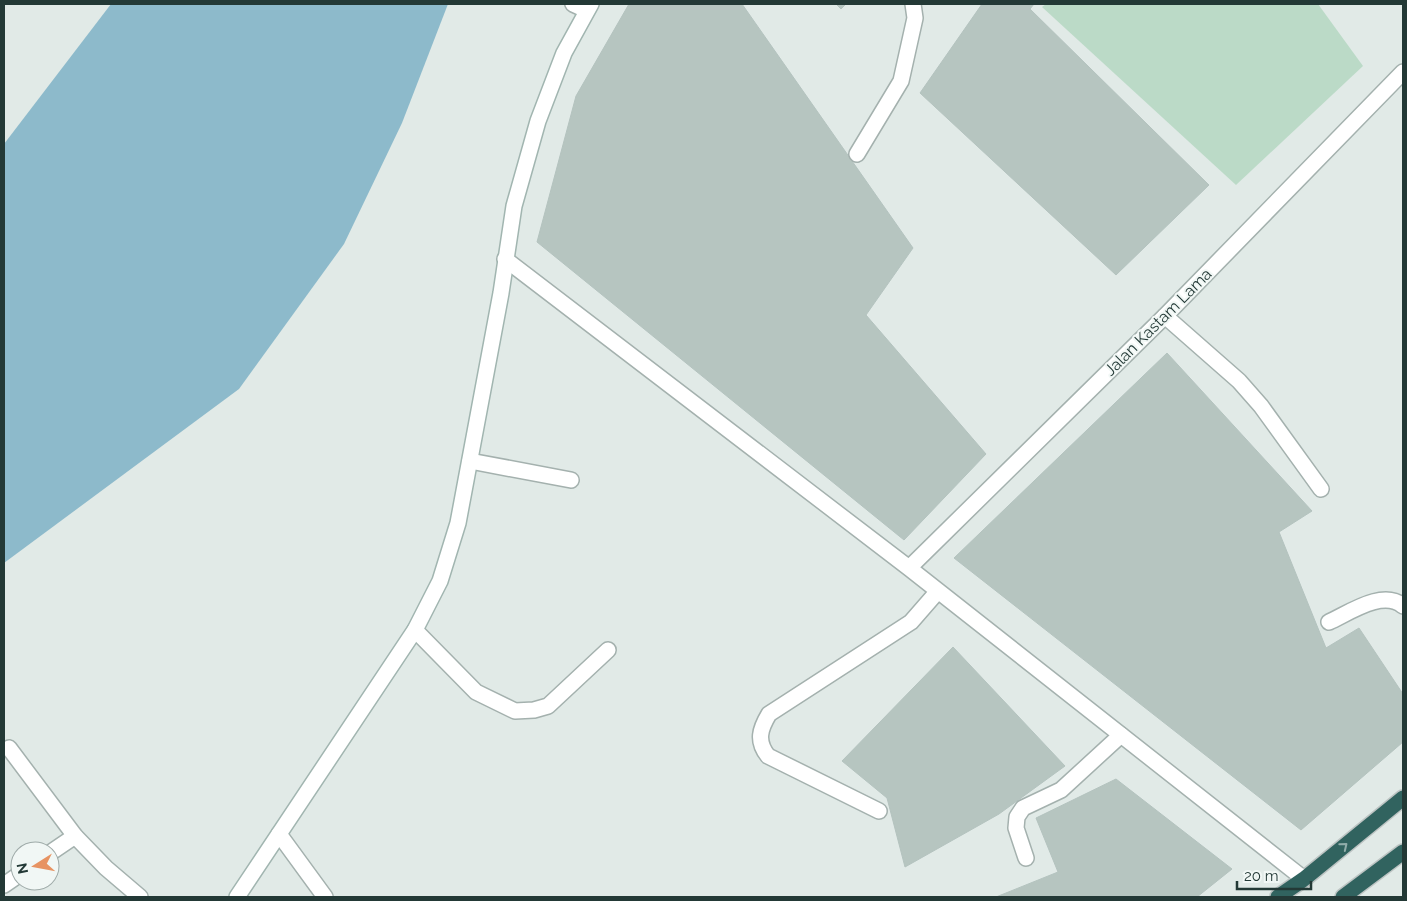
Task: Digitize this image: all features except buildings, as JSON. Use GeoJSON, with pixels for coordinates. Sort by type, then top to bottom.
{"type":"FeatureCollection","features":[{"type":"Feature","properties":{"kind":"highway"},"geometry":{"type":"LineString","coordinates":[[1278,897],[1304,879],[1403,798]]}},
{"type":"Feature","properties":{"kind":"highway"},"geometry":{"type":"LineString","coordinates":[[1343,897],[1403,852]]}},
{"type":"Feature","properties":{"kind":"street"},"geometry":{"type":"LineString","coordinates":[[857,154],[901,81],[915,18],[913,4]]}},
{"type":"Feature","properties":{"kind":"street"},"geometry":{"type":"LineString","coordinates":[[237,897],[416,630],[440,581],[458,523],[501,293],[514,206],[538,121],[583,6]]}},
{"type":"Feature","properties":{"kind":"street","name":"Jalan Kastam Lama"},"geometry":{"type":"LineString","coordinates":[[909,568],[1165,316],[1403,72]]}},
{"type":"Feature","properties":{"kind":"street"},"geometry":{"type":"LineString","coordinates":[[505,259],[909,568],[1304,879]]}},
{"type":"Feature","properties":{"kind":"street"},"geometry":{"type":"LineString","coordinates":[[1165,316],[1239,381],[1261,406],[1321,489]]}},
{"type":"Feature","properties":{"kind":"street"},"geometry":{"type":"LineString","coordinates":[[470,461],[572,480]]}},
{"type":"Feature","properties":{"kind":"street"},"geometry":{"type":"LineString","coordinates":[[879,811],[768,756],[759,738],[762,726],[768,714],[910,622],[938,591]]}},
{"type":"Feature","properties":{"kind":"street"},"geometry":{"type":"LineString","coordinates":[[1329,622],[1374,601],[1390,600],[1403,606]]}},
{"type":"Feature","properties":{"kind":"street"},"geometry":{"type":"LineString","coordinates":[[416,630],[476,692],[516,711],[534,710],[548,706],[608,650]]}},
{"type":"Feature","properties":{"kind":"street"},"geometry":{"type":"LineString","coordinates":[[1026,858],[1016,828],[1017,817],[1023,808],[1061,790],[1121,735]]}},
{"type":"Feature","properties":{"kind":"street"},"geometry":{"type":"LineString","coordinates":[[9,748],[75,836],[106,868],[140,897]]}},
{"type":"Feature","properties":{"kind":"street"},"geometry":{"type":"LineString","coordinates":[[279,834],[325,897]]}},
{"type":"Feature","properties":{"kind":"street"},"geometry":{"type":"LineString","coordinates":[[60,847],[75,836]]}},
{"type":"Feature","properties":{"kind":"green space"},"geometry":{"type":"Polygon","coordinates":[[[1046,4],[1318,4],[1363,66],[1236,185],[1042,7],[1046,4]]]}},
{"type":"Feature","properties":{"kind":"water"},"geometry":{"type":"Polygon","coordinates":[[[111,4],[448,4],[402,123],[344,244],[239,389],[4,563],[4,144],[111,4]]]}}]}
